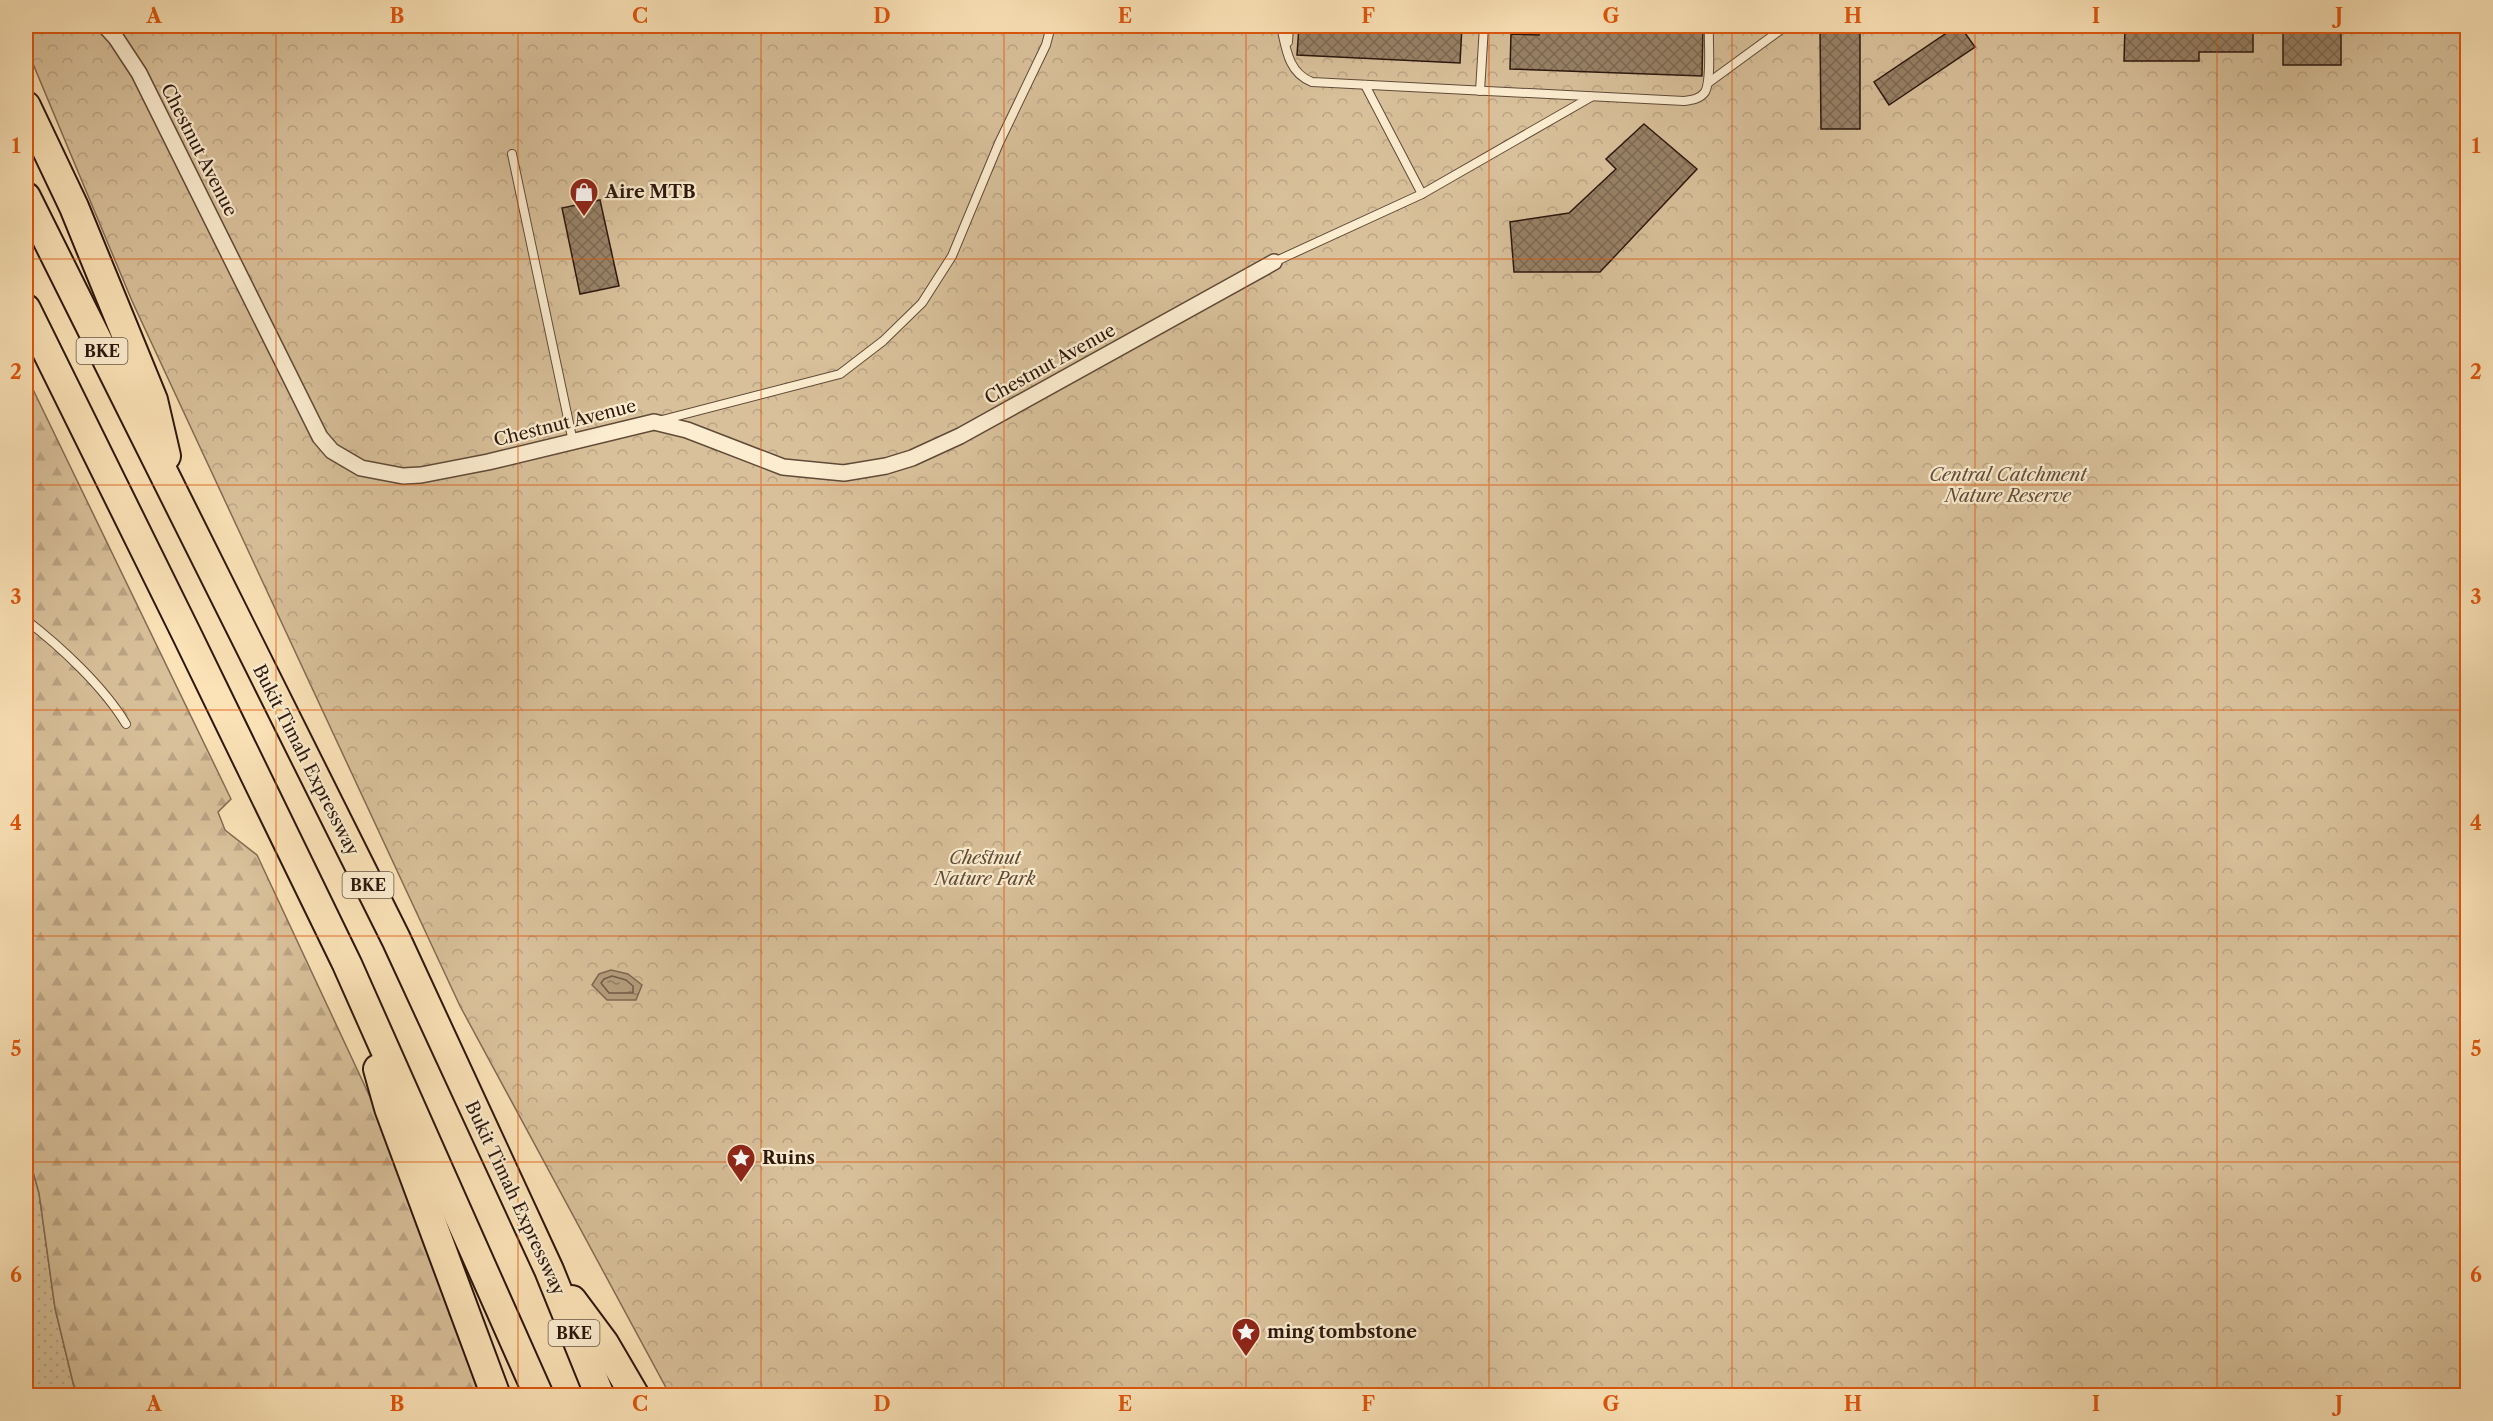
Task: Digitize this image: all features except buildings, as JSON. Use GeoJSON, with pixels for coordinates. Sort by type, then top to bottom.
{"type":"FeatureCollection","features":[{"type":"Feature","properties":{"kind":"highway"},"geometry":{"type":"LineString","coordinates":[[26,106],[74,207],[153,400],[178,505]]}},
{"type":"Feature","properties":{"kind":"highway","name":"Bukit Timah Expressway"},"geometry":{"type":"LineString","coordinates":[[26,197],[396,939],[549,1270],[600,1395]]}},
{"type":"Feature","properties":{"kind":"highway","name":"BKE"},"geometry":{"type":"LineString","coordinates":[[26,309],[192,643],[347,964],[539,1395]]}},
{"type":"Feature","properties":{"kind":"highway"},"geometry":{"type":"LineString","coordinates":[[347,964],[389,1108],[496,1395]]}},
{"type":"Feature","properties":{"kind":"highway"},"geometry":{"type":"LineString","coordinates":[[549,1270],[604,1343],[635,1395]]}},
{"type":"Feature","properties":{"kind":"street","name":"Chestnut Avenue"},"geometry":{"type":"LineString","coordinates":[[105,26],[116,38],[139,73],[290,375],[311,423],[332,451],[361,468],[403,476],[421,475],[488,462],[654,422],[687,430],[783,467],[844,473],[886,465],[912,458],[960,436],[1274,262]]}},
{"type":"Feature","properties":{"kind":"lane"},"geometry":{"type":"LineString","coordinates":[[654,422],[840,374],[883,341],[922,303],[952,256],[999,143],[1046,45],[1051,26]]}},
{"type":"Feature","properties":{"kind":"lane"},"geometry":{"type":"LineString","coordinates":[[1281,26],[1293,68],[1301,78],[1312,82],[1684,101],[1697,99],[1705,93],[1708,83],[1708,26]]}},
{"type":"Feature","properties":{"kind":"lane"},"geometry":{"type":"LineString","coordinates":[[1288,53],[1289,26]]}},
{"type":"Feature","properties":{"kind":"lane"},"geometry":{"type":"LineString","coordinates":[[1480,91],[1484,26]]}},
{"type":"Feature","properties":{"kind":"lane"},"geometry":{"type":"LineString","coordinates":[[1708,83],[1786,26]]}},
{"type":"Feature","properties":{"kind":"lane"},"geometry":{"type":"LineString","coordinates":[[1365,85],[1422,194]]}},
{"type":"Feature","properties":{"kind":"lane"},"geometry":{"type":"LineString","coordinates":[[1274,262],[1422,194],[1593,96]]}},
{"type":"Feature","properties":{"kind":"lane"},"geometry":{"type":"LineString","coordinates":[[512,154],[573,442]]}},
{"type":"Feature","properties":{"kind":"lane"},"geometry":{"type":"LineString","coordinates":[[26,620],[96,684],[126,724]]}},
{"type":"Feature","properties":{"kind":"green space"},"geometry":{"type":"Polygon","coordinates":[[[26,26],[2467,26],[2467,1395],[670,1395],[460,1006],[132,301],[26,47],[26,26]]]}},
{"type":"Feature","properties":{"kind":"green space"},"geometry":{"type":"Polygon","coordinates":[[[26,375],[231,799],[218,812],[225,830],[257,855],[377,1112],[456,1324],[479,1395],[76,1395],[55,1308],[39,1193],[26,1147],[26,375]]]}},
{"type":"Feature","properties":{"kind":"green space"},"geometry":{"type":"Polygon","coordinates":[[[26,1147],[39,1193],[55,1308],[76,1395],[26,1395],[26,1147]]]}},
{"type":"Feature","properties":{"kind":"water"},"geometry":{"type":"Polygon","coordinates":[[[611,970],[628,974],[642,985],[636,1000],[607,1000],[592,985],[599,974],[611,970]]]}},
{"type":"Feature","properties":{"kind":"place","name":"Aire MTB"},"geometry":{"type":"Point","coordinates":[584,218]}},
{"type":"Feature","properties":{"kind":"place","name":"Ruins"},"geometry":{"type":"Point","coordinates":[741,1184]}},
{"type":"Feature","properties":{"kind":"place","name":"ming tombstone"},"geometry":{"type":"Point","coordinates":[1246,1358]}},
{"type":"Feature","properties":{"kind":"park label","name":"Central Catchment Nature Reserve"},"geometry":{"type":"Point","coordinates":[2008,485]}},
{"type":"Feature","properties":{"kind":"park label","name":"Chestnut Nature Park"},"geometry":{"type":"Point","coordinates":[985,868]}}]}
